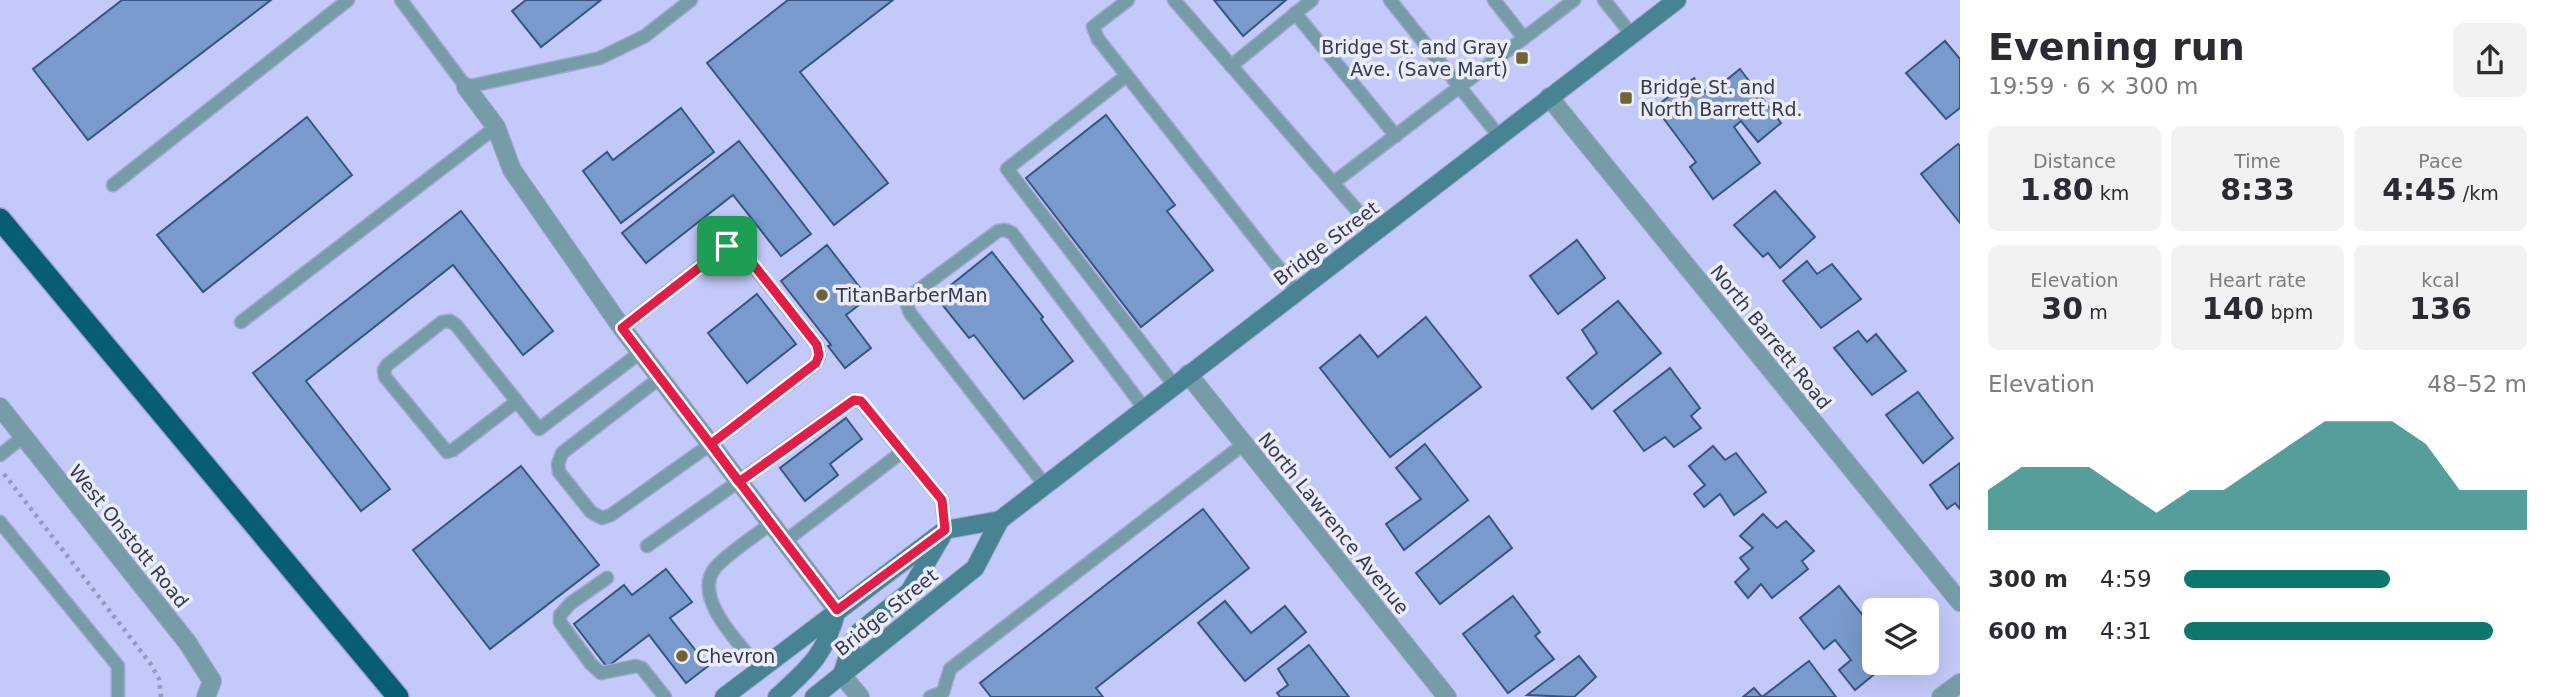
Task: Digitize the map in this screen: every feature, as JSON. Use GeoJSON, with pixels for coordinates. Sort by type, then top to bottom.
{"type":"FeatureCollection","features":[{"type":"Feature","properties":{"kind":"highway"},"geometry":{"type":"LineString","coordinates":[[0,219],[398,697]]}},
{"type":"Feature","properties":{"kind":"main road","name":"Bridge Street"},"geometry":{"type":"LineString","coordinates":[[814,697],[975,568],[1000,520],[1677,0]]}},
{"type":"Feature","properties":{"kind":"main road","name":"Bridge Street"},"geometry":{"type":"LineString","coordinates":[[724,697],[945,530],[1000,520]]}},
{"type":"Feature","properties":{"kind":"main road"},"geometry":{"type":"LineString","coordinates":[[842,675],[852,643],[859,632],[908,592],[945,530]]}},
{"type":"Feature","properties":{"kind":"main road"},"geometry":{"type":"LineString","coordinates":[[778,697],[821,653],[830,636],[837,610]]}},
{"type":"Feature","properties":{"kind":"street"},"geometry":{"type":"LineString","coordinates":[[466,87],[496,127],[512,170],[622,328],[837,610]]}},
{"type":"Feature","properties":{"kind":"street","name":"North Barrett Road"},"geometry":{"type":"LineString","coordinates":[[1549,97],[1960,602]]}},
{"type":"Feature","properties":{"kind":"street","name":"North Lawrence Avenue"},"geometry":{"type":"LineString","coordinates":[[1181,380],[1244,444],[1447,697]]}},
{"type":"Feature","properties":{"kind":"street","name":"West Onstott Road"},"geometry":{"type":"LineString","coordinates":[[0,407],[187,642],[212,681],[206,697]]}},
{"type":"Feature","properties":{"kind":"street"},"geometry":{"type":"LineString","coordinates":[[842,675],[860,697]]}},
{"type":"Feature","properties":{"kind":"street"},"geometry":{"type":"LineString","coordinates":[[1941,697],[1960,683]]}},
{"type":"Feature","properties":{"kind":"lane"},"geometry":{"type":"LineString","coordinates":[[113,185],[348,0]]}},
{"type":"Feature","properties":{"kind":"lane"},"geometry":{"type":"LineString","coordinates":[[401,0],[466,87],[600,58],[645,36],[691,0]]}},
{"type":"Feature","properties":{"kind":"lane"},"geometry":{"type":"LineString","coordinates":[[1128,0],[1093,27],[1098,39],[1297,291]]}},
{"type":"Feature","properties":{"kind":"lane"},"geometry":{"type":"LineString","coordinates":[[1174,0],[1375,232]]}},
{"type":"Feature","properties":{"kind":"lane"},"geometry":{"type":"LineString","coordinates":[[1231,66],[1312,0]]}},
{"type":"Feature","properties":{"kind":"lane"},"geometry":{"type":"LineString","coordinates":[[1390,0],[1499,136]]}},
{"type":"Feature","properties":{"kind":"lane"},"geometry":{"type":"LineString","coordinates":[[1494,0],[1524,38]]}},
{"type":"Feature","properties":{"kind":"lane"},"geometry":{"type":"LineString","coordinates":[[1333,183],[1574,0]]}},
{"type":"Feature","properties":{"kind":"lane"},"geometry":{"type":"LineString","coordinates":[[1604,0],[1632,35]]}},
{"type":"Feature","properties":{"kind":"lane"},"geometry":{"type":"LineString","coordinates":[[1295,13],[1396,136]]}},
{"type":"Feature","properties":{"kind":"lane"},"geometry":{"type":"LineString","coordinates":[[1126,76],[1007,169],[1181,380]]}},
{"type":"Feature","properties":{"kind":"lane"},"geometry":{"type":"LineString","coordinates":[[241,322],[496,127]]}},
{"type":"Feature","properties":{"kind":"lane"},"geometry":{"type":"LineString","coordinates":[[1045,485],[910,313],[906,305],[909,298],[998,230],[1012,233],[1144,408]]}},
{"type":"Feature","properties":{"kind":"lane"},"geometry":{"type":"LineString","coordinates":[[622,328],[727,246],[736,244],[817,345],[819,355],[816,363],[711,444],[611,515],[602,518],[591,512],[559,472],[558,464],[562,453],[661,377]]}},
{"type":"Feature","properties":{"kind":"lane"},"geometry":{"type":"LineString","coordinates":[[516,402],[447,452],[385,377],[384,370],[442,323],[450,321],[456,324],[538,429],[641,352]]}},
{"type":"Feature","properties":{"kind":"lane"},"geometry":{"type":"LineString","coordinates":[[648,546],[854,400],[861,401],[942,500],[945,530]]}},
{"type":"Feature","properties":{"kind":"lane"},"geometry":{"type":"LineString","coordinates":[[0,455],[23,437]]}},
{"type":"Feature","properties":{"kind":"lane"},"geometry":{"type":"LineString","coordinates":[[930,697],[945,694],[950,669],[1244,444]]}},
{"type":"Feature","properties":{"kind":"lane"},"geometry":{"type":"LineString","coordinates":[[784,542],[902,452]]}},
{"type":"Feature","properties":{"kind":"lane"},"geometry":{"type":"LineString","coordinates":[[0,522],[118,666],[118,697]]}},
{"type":"Feature","properties":{"kind":"lane"},"geometry":{"type":"LineString","coordinates":[[760,669],[716,613],[709,599],[708,581],[716,567],[770,524]]}},
{"type":"Feature","properties":{"kind":"lane"},"geometry":{"type":"LineString","coordinates":[[607,578],[571,603],[560,615],[560,622],[591,664],[601,673],[642,667],[665,697]]}},
{"type":"Feature","properties":{"kind":"path"},"geometry":{"type":"LineString","coordinates":[[0,468],[150,663],[159,679],[161,697]]}},
{"type":"Feature","properties":{"kind":"building"},"geometry":{"type":"Polygon","coordinates":[[[122,0],[271,0],[88,140],[33,69],[122,0]]]}},
{"type":"Feature","properties":{"kind":"building"},"geometry":{"type":"Polygon","coordinates":[[[526,0],[601,0],[541,47],[512,11],[526,0]]]}},
{"type":"Feature","properties":{"kind":"building"},"geometry":{"type":"Polygon","coordinates":[[[788,0],[893,0],[800,72],[888,183],[834,225],[707,63],[788,0]]]}},
{"type":"Feature","properties":{"kind":"building"},"geometry":{"type":"Polygon","coordinates":[[[1214,0],[1286,0],[1243,36],[1214,0]]]}},
{"type":"Feature","properties":{"kind":"building"},"geometry":{"type":"Polygon","coordinates":[[[1945,41],[1960,59],[1960,108],[1946,119],[1906,73],[1945,41]]]}},
{"type":"Feature","properties":{"kind":"building"},"geometry":{"type":"Polygon","coordinates":[[[1740,69],[1781,123],[1758,142],[1741,121],[1734,127],[1760,163],[1713,199],[1690,167],[1696,162],[1655,107],[1694,78],[1708,95],[1740,69]]]}},
{"type":"Feature","properties":{"kind":"building"},"geometry":{"type":"Polygon","coordinates":[[[681,108],[714,152],[621,223],[583,171],[607,152],[613,160],[681,108]]]}},
{"type":"Feature","properties":{"kind":"building"},"geometry":{"type":"Polygon","coordinates":[[[1106,115],[1175,205],[1167,211],[1213,270],[1141,327],[1026,178],[1106,115]]]}},
{"type":"Feature","properties":{"kind":"building"},"geometry":{"type":"Polygon","coordinates":[[[307,117],[352,175],[203,292],[157,235],[307,117]]]}},
{"type":"Feature","properties":{"kind":"building"},"geometry":{"type":"Polygon","coordinates":[[[739,141],[811,234],[781,256],[733,195],[646,263],[622,233],[739,141]]]}},
{"type":"Feature","properties":{"kind":"building"},"geometry":{"type":"Polygon","coordinates":[[[1958,144],[1960,146],[1960,223],[1921,174],[1958,144]]]}},
{"type":"Feature","properties":{"kind":"building"},"geometry":{"type":"Polygon","coordinates":[[[1775,191],[1815,237],[1780,268],[1768,253],[1763,257],[1734,225],[1775,191]]]}},
{"type":"Feature","properties":{"kind":"building"},"geometry":{"type":"Polygon","coordinates":[[[461,211],[553,331],[523,355],[453,265],[306,381],[390,489],[361,511],[253,373],[461,211]]]}},
{"type":"Feature","properties":{"kind":"building"},"geometry":{"type":"Polygon","coordinates":[[[1577,240],[1605,278],[1558,314],[1530,276],[1577,240]]]}},
{"type":"Feature","properties":{"kind":"building"},"geometry":{"type":"Polygon","coordinates":[[[827,245],[868,298],[846,315],[871,348],[845,368],[828,346],[831,345],[781,281],[827,245]]]}},
{"type":"Feature","properties":{"kind":"building"},"geometry":{"type":"Polygon","coordinates":[[[992,252],[1043,317],[1041,319],[1073,361],[1024,399],[974,335],[969,338],[936,297],[992,252]]]}},
{"type":"Feature","properties":{"kind":"building"},"geometry":{"type":"Polygon","coordinates":[[[1807,261],[1817,274],[1832,264],[1861,299],[1821,328],[1783,281],[1807,261]]]}},
{"type":"Feature","properties":{"kind":"building"},"geometry":{"type":"Polygon","coordinates":[[[757,294],[796,344],[747,383],[708,333],[757,294]]]}},
{"type":"Feature","properties":{"kind":"building"},"geometry":{"type":"Polygon","coordinates":[[[1618,301],[1661,353],[1592,409],[1567,378],[1597,353],[1582,330],[1618,301]]]}},
{"type":"Feature","properties":{"kind":"building"},"geometry":{"type":"Polygon","coordinates":[[[1426,317],[1481,387],[1390,457],[1320,368],[1360,335],[1378,357],[1426,317]]]}},
{"type":"Feature","properties":{"kind":"building"},"geometry":{"type":"Polygon","coordinates":[[[1858,331],[1867,342],[1876,334],[1906,371],[1872,395],[1834,348],[1858,331]]]}},
{"type":"Feature","properties":{"kind":"building"},"geometry":{"type":"Polygon","coordinates":[[[1670,368],[1700,408],[1691,416],[1701,428],[1674,447],[1665,437],[1644,451],[1614,411],[1670,368]]]}},
{"type":"Feature","properties":{"kind":"building"},"geometry":{"type":"Polygon","coordinates":[[[1918,392],[1953,438],[1923,463],[1886,415],[1918,392]]]}},
{"type":"Feature","properties":{"kind":"building"},"geometry":{"type":"Polygon","coordinates":[[[846,418],[862,439],[830,464],[838,475],[805,501],[780,468],[846,418]]]}},
{"type":"Feature","properties":{"kind":"building"},"geometry":{"type":"Polygon","coordinates":[[[1425,444],[1468,500],[1404,550],[1386,524],[1421,499],[1396,468],[1425,444]]]}},
{"type":"Feature","properties":{"kind":"building"},"geometry":{"type":"Polygon","coordinates":[[[1713,446],[1725,460],[1736,453],[1766,492],[1734,515],[1720,494],[1704,507],[1694,494],[1705,485],[1689,466],[1713,446]]]}},
{"type":"Feature","properties":{"kind":"building"},"geometry":{"type":"Polygon","coordinates":[[[1960,463],[1960,509],[1955,503],[1947,509],[1930,485],[1960,463]]]}},
{"type":"Feature","properties":{"kind":"building"},"geometry":{"type":"Polygon","coordinates":[[[521,466],[599,565],[490,649],[413,550],[521,466]]]}},
{"type":"Feature","properties":{"kind":"building"},"geometry":{"type":"Polygon","coordinates":[[[1203,509],[1249,568],[1096,688],[1103,697],[991,697],[980,683],[1203,509]]]}},
{"type":"Feature","properties":{"kind":"building"},"geometry":{"type":"Polygon","coordinates":[[[1763,514],[1777,528],[1786,521],[1814,551],[1802,561],[1808,569],[1772,598],[1761,584],[1748,598],[1735,582],[1749,569],[1740,558],[1753,548],[1740,536],[1763,514]]]}},
{"type":"Feature","properties":{"kind":"building"},"geometry":{"type":"Polygon","coordinates":[[[1489,516],[1512,548],[1440,604],[1416,573],[1489,516]]]}},
{"type":"Feature","properties":{"kind":"building"},"geometry":{"type":"Polygon","coordinates":[[[666,569],[692,602],[670,618],[708,666],[686,683],[649,635],[607,667],[574,624],[624,585],[632,595],[666,569]]]}},
{"type":"Feature","properties":{"kind":"building"},"geometry":{"type":"Polygon","coordinates":[[[1839,586],[1862,614],[1862,675],[1873,675],[1855,690],[1839,670],[1851,660],[1835,640],[1824,649],[1800,618],[1839,586]]]}},
{"type":"Feature","properties":{"kind":"building"},"geometry":{"type":"Polygon","coordinates":[[[1513,596],[1540,632],[1535,636],[1554,659],[1508,693],[1463,634],[1513,596]]]}},
{"type":"Feature","properties":{"kind":"building"},"geometry":{"type":"Polygon","coordinates":[[[1225,601],[1251,633],[1285,606],[1306,632],[1245,681],[1198,623],[1225,601]]]}},
{"type":"Feature","properties":{"kind":"building"},"geometry":{"type":"Polygon","coordinates":[[[1309,645],[1349,697],[1280,697],[1277,693],[1288,685],[1278,669],[1309,645]]]}},
{"type":"Feature","properties":{"kind":"building"},"geometry":{"type":"Polygon","coordinates":[[[1579,656],[1596,677],[1574,697],[1527,695],[1579,656]]]}},
{"type":"Feature","properties":{"kind":"building"},"geometry":{"type":"Polygon","coordinates":[[[1809,661],[1836,697],[1762,697],[1809,661]]]}},
{"type":"Feature","properties":{"kind":"building"},"geometry":{"type":"Polygon","coordinates":[[[1754,688],[1762,697],[1743,697],[1754,688]]]}},
{"type":"Feature","properties":{"kind":"place","name":"Bridge St. and Gray Ave. (Save Mart)"},"geometry":{"type":"Point","coordinates":[1522,58]}},
{"type":"Feature","properties":{"kind":"place","name":"Bridge St. and North Barrett Rd."},"geometry":{"type":"Point","coordinates":[1626,98]}},
{"type":"Feature","properties":{"kind":"place","name":"TitanBarberMan"},"geometry":{"type":"Point","coordinates":[822,295]}},
{"type":"Feature","properties":{"kind":"place","name":"Chevron"},"geometry":{"type":"Point","coordinates":[682,656]}},
{"type":"Feature","properties":{"kind":"route"},"geometry":{"type":"LineString","coordinates":[[736,244],[742,250],[817,345],[819,355],[816,363],[711,444],[739,482],[846,403],[854,400],[861,401],[942,500],[945,530],[837,610],[770,524],[622,328],[727,246],[736,244]]}}]}
